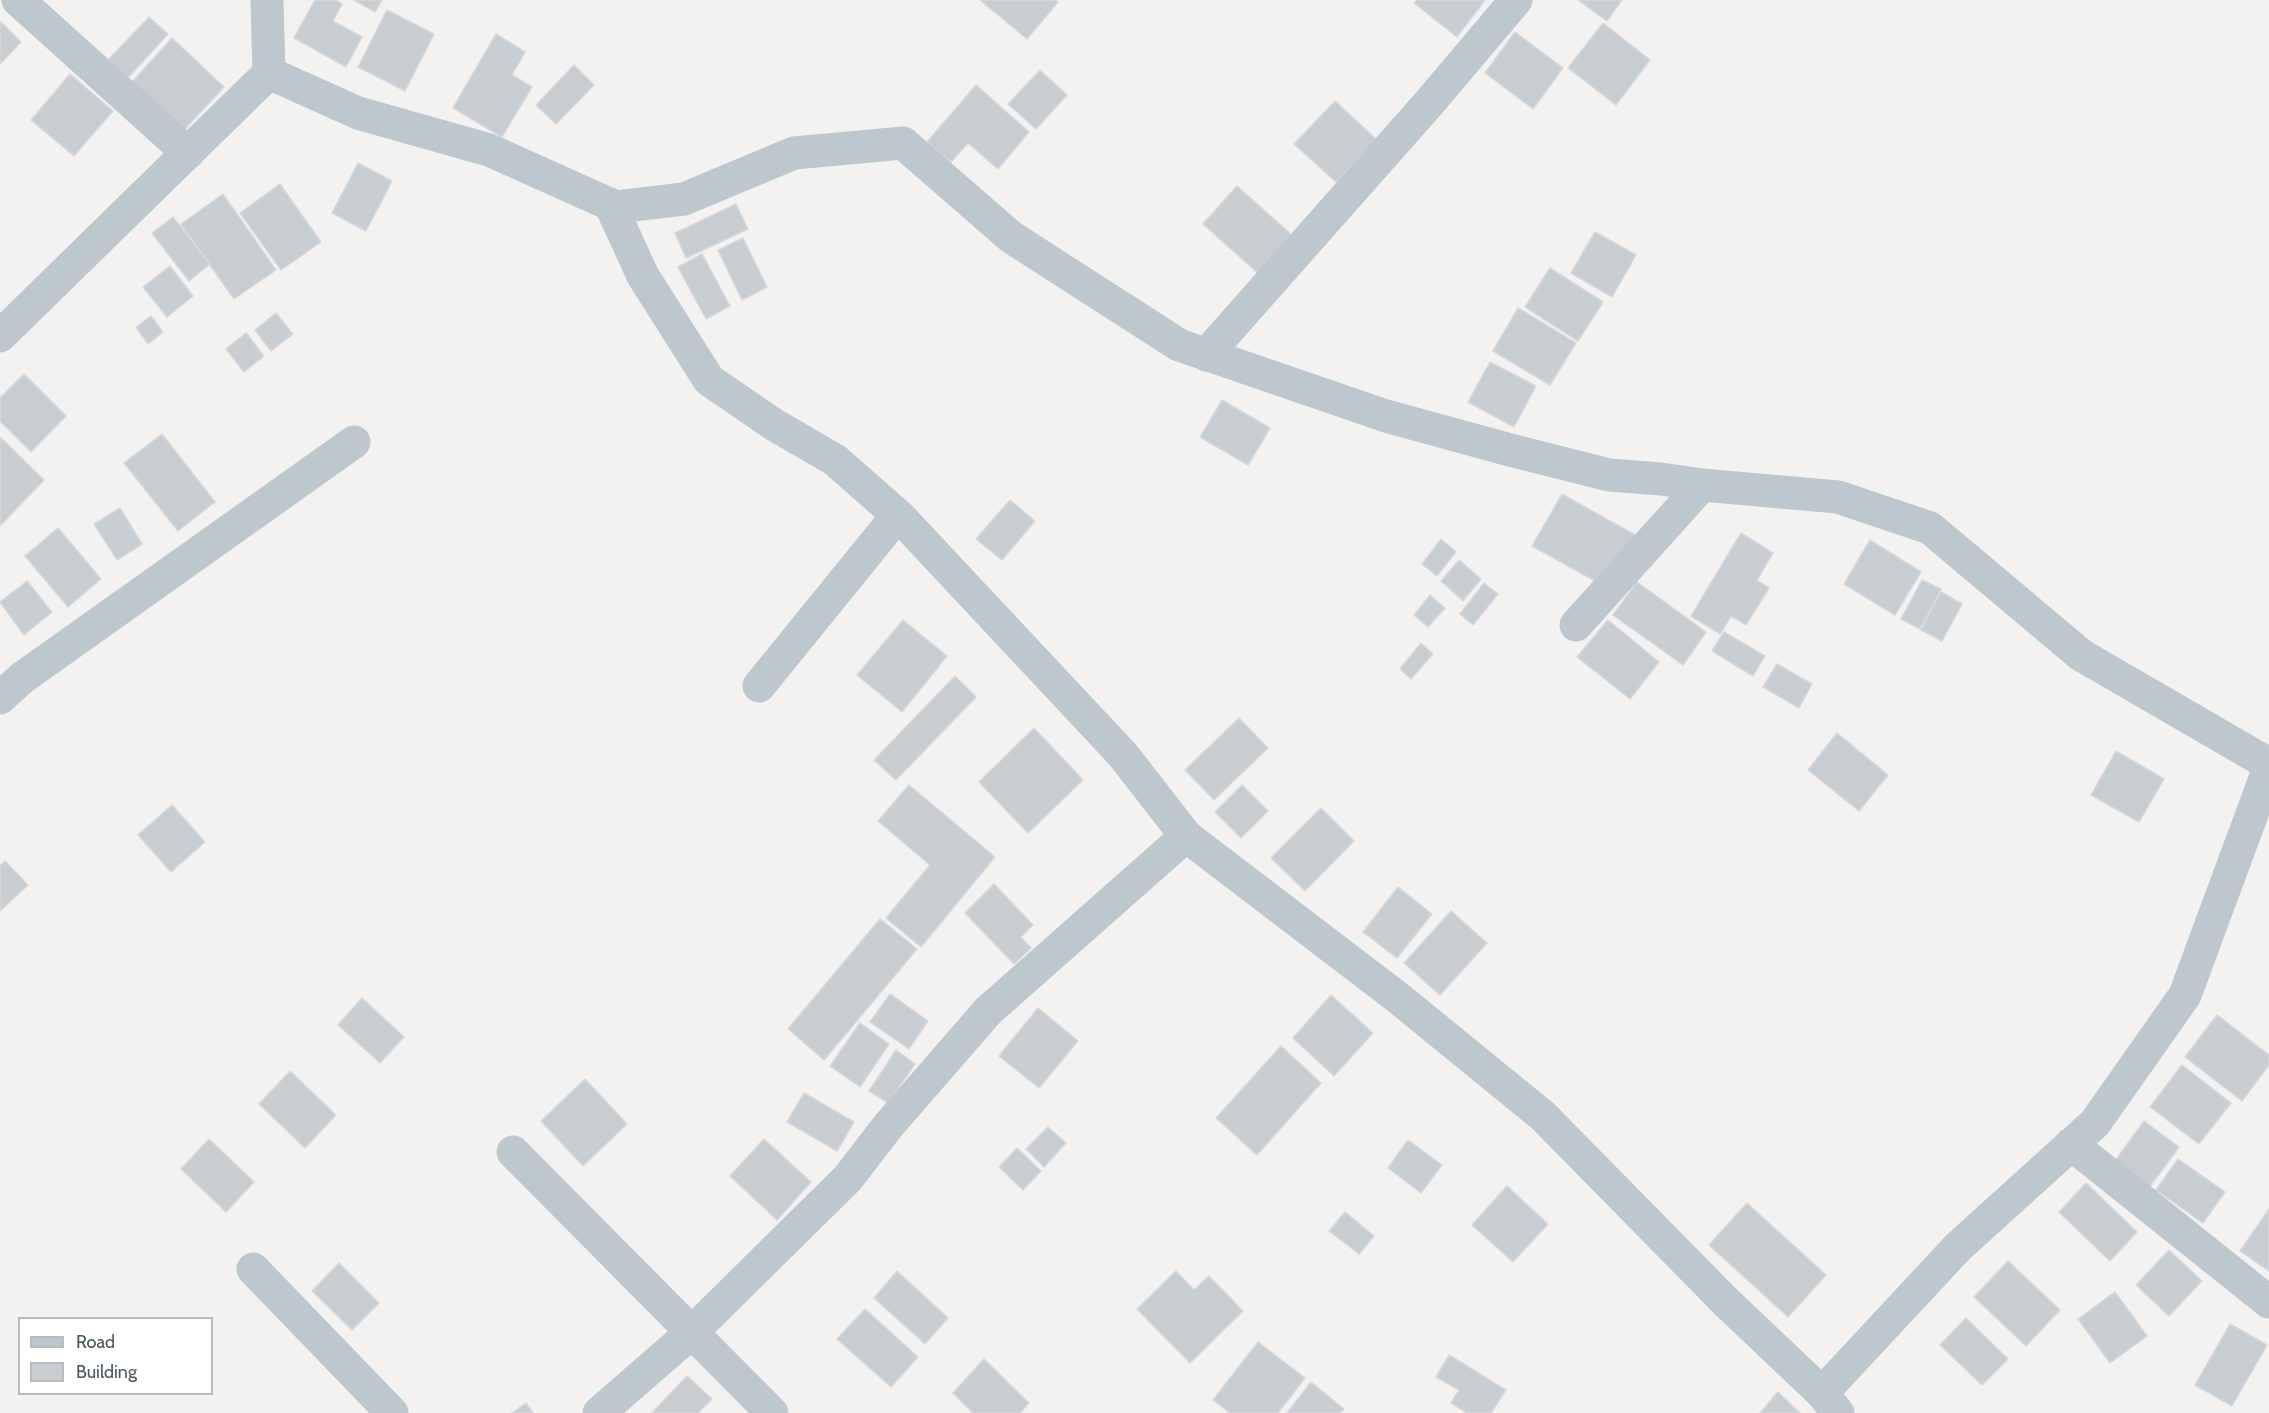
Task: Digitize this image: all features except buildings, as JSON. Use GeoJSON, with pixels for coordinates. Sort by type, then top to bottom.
{"type":"FeatureCollection","features":[{"type":"Feature","properties":{"kind":"street"},"geometry":{"type":"LineString","coordinates":[[18,0],[188,153]]}},
{"type":"Feature","properties":{"kind":"street"},"geometry":{"type":"LineString","coordinates":[[0,336],[269,73],[267,0]]}},
{"type":"Feature","properties":{"kind":"street"},"geometry":{"type":"LineString","coordinates":[[1206,355],[1429,103],[1516,0]]}},
{"type":"Feature","properties":{"kind":"street"},"geometry":{"type":"LineString","coordinates":[[269,73],[358,113],[489,150],[610,204],[616,207],[684,199],[794,153],[903,143],[1011,237],[1179,345],[1386,416],[1609,475],[1838,497],[1929,528],[2082,655],[2269,766],[2186,995],[2094,1124],[1958,1247],[1830,1403],[1725,1301],[1543,1116],[1397,997],[1186,836],[1124,755],[901,518],[836,460],[773,424],[709,380],[643,276],[610,204]]}},
{"type":"Feature","properties":{"kind":"street"},"geometry":{"type":"LineString","coordinates":[[0,698],[22,678],[354,442]]}},
{"type":"Feature","properties":{"kind":"street"},"geometry":{"type":"LineString","coordinates":[[1576,625],[1702,485]]}},
{"type":"Feature","properties":{"kind":"street"},"geometry":{"type":"LineString","coordinates":[[759,686],[888,527],[901,518]]}},
{"type":"Feature","properties":{"kind":"street"},"geometry":{"type":"LineString","coordinates":[[599,1413],[691,1334],[848,1178],[888,1126],[988,1011],[1186,836]]}},
{"type":"Feature","properties":{"kind":"street"},"geometry":{"type":"LineString","coordinates":[[2071,1144],[2269,1302]]}},
{"type":"Feature","properties":{"kind":"street"},"geometry":{"type":"LineString","coordinates":[[513,1152],[691,1334],[772,1413]]}},
{"type":"Feature","properties":{"kind":"street"},"geometry":{"type":"LineString","coordinates":[[253,1269],[392,1413]]}}]}
